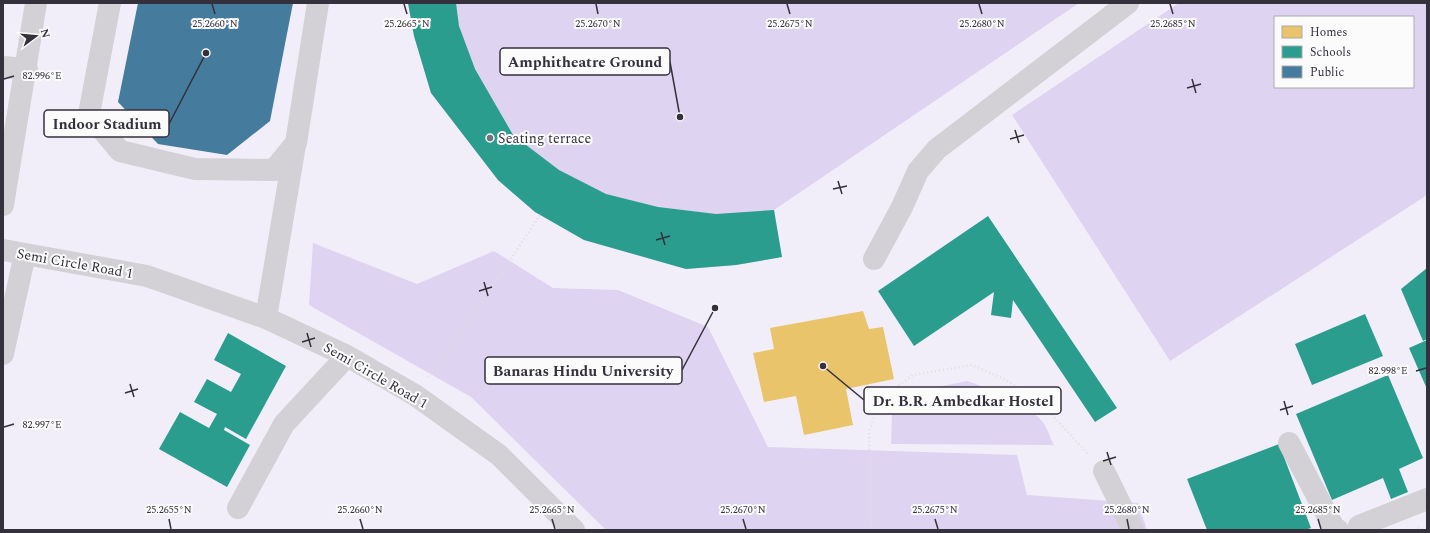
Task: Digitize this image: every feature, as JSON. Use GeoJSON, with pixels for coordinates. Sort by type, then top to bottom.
{"type":"FeatureCollection","features":[{"type":"Feature","properties":{"kind":"lane"},"geometry":{"type":"LineString","coordinates":[[3,205],[36,3]]}},
{"type":"Feature","properties":{"kind":"lane"},"geometry":{"type":"LineString","coordinates":[[110,3],[89,114],[120,151],[195,169],[274,170],[296,143]]}},
{"type":"Feature","properties":{"kind":"lane"},"geometry":{"type":"LineString","coordinates":[[266,318],[318,3]]}},
{"type":"Feature","properties":{"kind":"lane"},"geometry":{"type":"LineString","coordinates":[[874,259],[902,207],[918,171],[937,149],[1128,3]]}},
{"type":"Feature","properties":{"kind":"lane"},"geometry":{"type":"LineString","coordinates":[[3,67],[26,70]]}},
{"type":"Feature","properties":{"kind":"lane","name":"Semi Circle Road 1"},"geometry":{"type":"LineString","coordinates":[[3,250],[147,276],[266,318],[347,356],[415,395],[499,455],[574,530]]}},
{"type":"Feature","properties":{"kind":"lane"},"geometry":{"type":"LineString","coordinates":[[3,354],[25,254]]}},
{"type":"Feature","properties":{"kind":"lane"},"geometry":{"type":"LineString","coordinates":[[238,508],[284,424],[347,356]]}},
{"type":"Feature","properties":{"kind":"lane"},"geometry":{"type":"LineString","coordinates":[[1289,443],[1333,526],[1338,530]]}},
{"type":"Feature","properties":{"kind":"lane"},"geometry":{"type":"LineString","coordinates":[[1104,471],[1133,530]]}},
{"type":"Feature","properties":{"kind":"lane"},"geometry":{"type":"LineString","coordinates":[[1356,528],[1427,500]]}},
{"type":"Feature","properties":{"kind":"path"},"geometry":{"type":"LineString","coordinates":[[415,395],[459,337],[540,215]]}},
{"type":"Feature","properties":{"kind":"path"},"geometry":{"type":"LineString","coordinates":[[871,530],[869,432],[880,399],[913,375],[972,365],[1004,379],[1039,402],[1104,471]]}},
{"type":"Feature","properties":{"kind":"shaded area"},"geometry":{"type":"Polygon","coordinates":[[[408,3],[1079,3],[774,210],[782,257],[736,265],[686,269],[584,240],[535,212],[498,180],[431,93],[414,36],[408,3]]]}},
{"type":"Feature","properties":{"kind":"shaded area"},"geometry":{"type":"Polygon","coordinates":[[[1179,3],[1427,3],[1427,195],[1170,361],[1012,115],[1179,3]]]}},
{"type":"Feature","properties":{"kind":"shaded area"},"geometry":{"type":"Polygon","coordinates":[[[313,243],[417,284],[494,251],[553,288],[618,290],[708,327],[768,447],[1017,455],[1027,495],[1138,503],[1147,530],[606,530],[471,397],[309,305],[313,243]]]}},
{"type":"Feature","properties":{"kind":"shaded area"},"geometry":{"type":"Polygon","coordinates":[[[967,381],[986,388],[1026,407],[1045,425],[1054,445],[891,444],[892,413],[909,399],[938,387],[967,381]]]}},
{"type":"Feature","properties":{"kind":"building: Homes"},"geometry":{"type":"Polygon","coordinates":[[[863,311],[869,329],[883,327],[894,379],[846,389],[853,425],[804,435],[796,396],[764,402],[753,353],[774,349],[770,328],[863,311]]]}},
{"type":"Feature","properties":{"kind":"building: Schools","name":"Seating terrace"},"geometry":{"type":"Polygon","coordinates":[[[408,3],[456,3],[459,26],[475,69],[513,135],[559,170],[606,194],[658,207],[716,214],[774,210],[782,257],[736,265],[686,269],[584,240],[535,212],[498,180],[431,93],[414,36],[408,3]]]}},
{"type":"Feature","properties":{"kind":"building: Schools"},"geometry":{"type":"Polygon","coordinates":[[[988,216],[1117,408],[1095,422],[1013,300],[1011,318],[991,315],[994,292],[914,346],[878,291],[988,216]]]}},
{"type":"Feature","properties":{"kind":"building: Schools"},"geometry":{"type":"Polygon","coordinates":[[[1427,268],[1427,339],[1423,341],[1401,289],[1427,268]]]}},
{"type":"Feature","properties":{"kind":"building: Schools"},"geometry":{"type":"Polygon","coordinates":[[[1365,314],[1383,356],[1312,385],[1295,344],[1365,314]]]}},
{"type":"Feature","properties":{"kind":"building: Schools"},"geometry":{"type":"Polygon","coordinates":[[[228,333],[286,366],[246,439],[225,427],[224,430],[250,445],[227,487],[159,449],[180,412],[209,428],[217,414],[194,402],[207,379],[231,392],[241,374],[214,360],[228,333]]]}},
{"type":"Feature","properties":{"kind":"building: Schools"},"geometry":{"type":"Polygon","coordinates":[[[1427,340],[1427,389],[1409,348],[1427,340]]]}},
{"type":"Feature","properties":{"kind":"building: Schools"},"geometry":{"type":"Polygon","coordinates":[[[1388,375],[1423,458],[1399,469],[1408,492],[1391,499],[1383,478],[1332,500],[1296,414],[1388,375]]]}},
{"type":"Feature","properties":{"kind":"building: Schools"},"geometry":{"type":"Polygon","coordinates":[[[1279,444],[1311,528],[1305,530],[1207,530],[1187,479],[1279,444]]]}},
{"type":"Feature","properties":{"kind":"building: Public"},"geometry":{"type":"Polygon","coordinates":[[[138,3],[293,3],[270,121],[227,155],[158,144],[118,102],[138,3]]]}},
{"type":"Feature","properties":{"kind":"place","name":"Indoor Stadium"},"geometry":{"type":"Point","coordinates":[206,53]}},
{"type":"Feature","properties":{"kind":"place","name":"Amphitheatre Ground"},"geometry":{"type":"Point","coordinates":[680,117]}},
{"type":"Feature","properties":{"kind":"place","name":"Seating terrace"},"geometry":{"type":"Point","coordinates":[490,138]}},
{"type":"Feature","properties":{"kind":"place","name":"Banaras Hindu University"},"geometry":{"type":"Point","coordinates":[715,308]}},
{"type":"Feature","properties":{"kind":"place","name":"Dr. B.R. Ambedkar Hostel"},"geometry":{"type":"Point","coordinates":[823,366]}}]}
